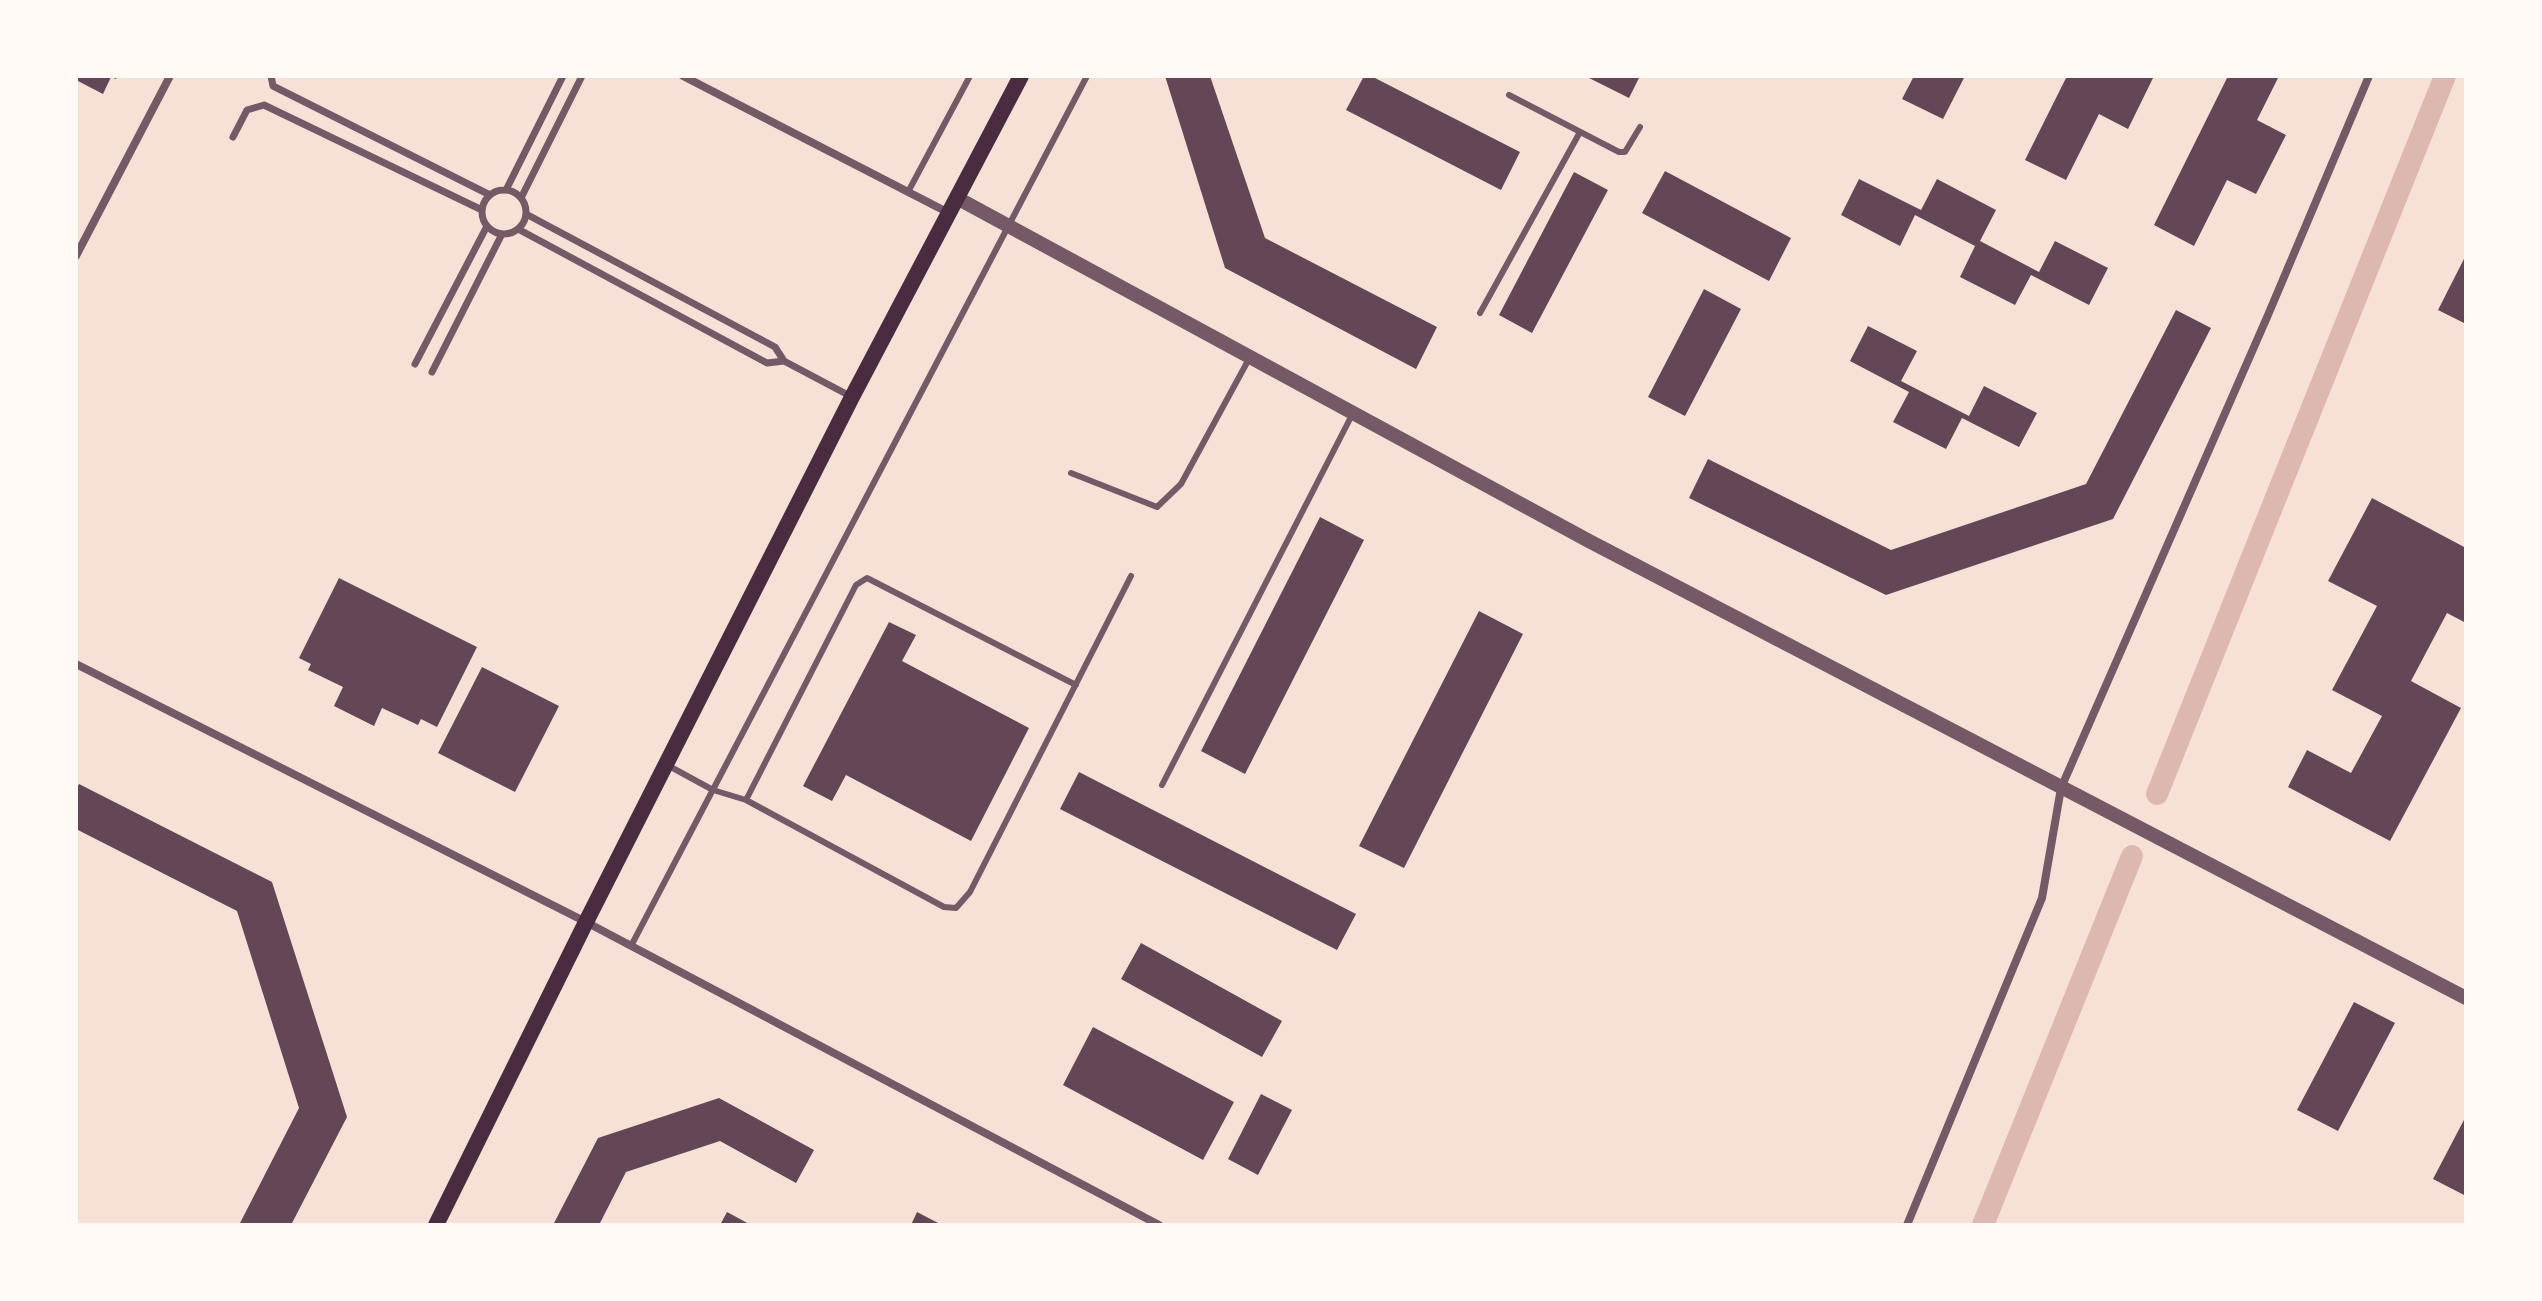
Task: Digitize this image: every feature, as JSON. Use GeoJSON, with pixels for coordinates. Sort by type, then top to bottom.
{"type":"FeatureCollection","features":[{"type":"Feature","properties":{"kind":"main road"},"geometry":{"type":"LineString","coordinates":[[436,1225],[852,397],[1021,76]]}},
{"type":"Feature","properties":{"kind":"street"},"geometry":{"type":"LineString","coordinates":[[76,256],[170,76]]}},
{"type":"Feature","properties":{"kind":"street"},"geometry":{"type":"LineString","coordinates":[[271,76],[273,86],[490,195]]}},
{"type":"Feature","properties":{"kind":"street"},"geometry":{"type":"LineString","coordinates":[[506,190],[563,76]]}},
{"type":"Feature","properties":{"kind":"street"},"geometry":{"type":"LineString","coordinates":[[521,198],[506,190],[490,195],[482,210],[487,226],[502,234],[518,229],[524,222],[526,214],[521,198],[582,76]]}},
{"type":"Feature","properties":{"kind":"street"},"geometry":{"type":"LineString","coordinates":[[683,76],[908,192],[1008,225],[1589,541],[2466,998]]}},
{"type":"Feature","properties":{"kind":"street"},"geometry":{"type":"LineString","coordinates":[[1907,1225],[2042,898],[2061,788],[2369,76]]}},
{"type":"Feature","properties":{"kind":"street"},"geometry":{"type":"LineString","coordinates":[[233,137],[247,110],[264,105],[482,210]]}},
{"type":"Feature","properties":{"kind":"street"},"geometry":{"type":"LineString","coordinates":[[526,214],[775,347],[784,361],[852,397]]}},
{"type":"Feature","properties":{"kind":"street"},"geometry":{"type":"LineString","coordinates":[[415,364],[487,226]]}},
{"type":"Feature","properties":{"kind":"street"},"geometry":{"type":"LineString","coordinates":[[518,229],[767,363],[784,361]]}},
{"type":"Feature","properties":{"kind":"street"},"geometry":{"type":"LineString","coordinates":[[432,372],[502,234]]}},
{"type":"Feature","properties":{"kind":"street"},"geometry":{"type":"LineString","coordinates":[[76,664],[586,922],[1159,1225]]}},
{"type":"Feature","properties":{"kind":"lane"},"geometry":{"type":"LineString","coordinates":[[908,192],[970,76]]}},
{"type":"Feature","properties":{"kind":"lane"},"geometry":{"type":"LineString","coordinates":[[631,946],[1087,76]]}},
{"type":"Feature","properties":{"kind":"lane"},"geometry":{"type":"LineString","coordinates":[[1509,95],[1619,152],[1625,152],[1640,127]]}},
{"type":"Feature","properties":{"kind":"lane"},"geometry":{"type":"LineString","coordinates":[[1480,313],[1580,132]]}},
{"type":"Feature","properties":{"kind":"lane"},"geometry":{"type":"LineString","coordinates":[[1071,473],[1157,507],[1181,484],[1250,357]]}},
{"type":"Feature","properties":{"kind":"lane"},"geometry":{"type":"LineString","coordinates":[[1162,785],[1353,413]]}},
{"type":"Feature","properties":{"kind":"lane"},"geometry":{"type":"LineString","coordinates":[[666,764],[713,790],[746,800],[944,907],[956,908],[970,892],[1131,576]]}},
{"type":"Feature","properties":{"kind":"lane"},"geometry":{"type":"LineString","coordinates":[[746,800],[856,585],[867,578],[1076,685]]}},
{"type":"Feature","properties":{"kind":"building"},"geometry":{"type":"Polygon","coordinates":[[[76,76],[118,76],[116,79],[111,77],[103,94],[76,80],[76,76]]]}},
{"type":"Feature","properties":{"kind":"building"},"geometry":{"type":"Polygon","coordinates":[[[1165,76],[1210,76],[1265,238],[1437,327],[1416,369],[1225,268],[1165,76]]]}},
{"type":"Feature","properties":{"kind":"building"},"geometry":{"type":"Polygon","coordinates":[[[1364,76],[1371,76],[1520,152],[1501,190],[1346,110],[1364,76]]]}},
{"type":"Feature","properties":{"kind":"building"},"geometry":{"type":"Polygon","coordinates":[[[1585,76],[1640,76],[1629,98],[1585,76]]]}},
{"type":"Feature","properties":{"kind":"building"},"geometry":{"type":"Polygon","coordinates":[[[1914,76],[1965,76],[1943,119],[1902,99],[1914,76]]]}},
{"type":"Feature","properties":{"kind":"building"},"geometry":{"type":"Polygon","coordinates":[[[2067,76],[2154,76],[2128,129],[2099,114],[2066,180],[2025,160],[2067,76]]]}},
{"type":"Feature","properties":{"kind":"building"},"geometry":{"type":"Polygon","coordinates":[[[2228,76],[2279,76],[2257,120],[2286,135],[2256,194],[2227,180],[2194,246],[2154,225],[2228,76]]]}},
{"type":"Feature","properties":{"kind":"building"},"geometry":{"type":"Polygon","coordinates":[[[1665,171],[1791,238],[1769,281],[1642,213],[1665,171]]]}},
{"type":"Feature","properties":{"kind":"building"},"geometry":{"type":"Polygon","coordinates":[[[1574,172],[1608,190],[1532,333],[1499,315],[1574,172]]]}},
{"type":"Feature","properties":{"kind":"building"},"geometry":{"type":"Polygon","coordinates":[[[1859,179],[1921,210],[1937,179],[1996,210],[1980,241],[2039,272],[2055,241],[2108,268],[2089,305],[2031,275],[2015,305],[1960,277],[1975,246],[1915,215],[1900,246],[1841,215],[1859,179]]]}},
{"type":"Feature","properties":{"kind":"building"},"geometry":{"type":"Polygon","coordinates":[[[2466,255],[2466,324],[2438,310],[2466,255]]]}},
{"type":"Feature","properties":{"kind":"building"},"geometry":{"type":"Polygon","coordinates":[[[1704,289],[1741,309],[1685,416],[1648,397],[1704,289]]]}},
{"type":"Feature","properties":{"kind":"building"},"geometry":{"type":"Polygon","coordinates":[[[2176,310],[2211,328],[2113,519],[1886,595],[1689,498],[1708,459],[1891,550],[2086,484],[2176,310]]]}},
{"type":"Feature","properties":{"kind":"building"},"geometry":{"type":"Polygon","coordinates":[[[1868,326],[1917,351],[1901,381],[1969,416],[1984,386],[2037,413],[2019,447],[1962,418],[1946,449],[1893,422],[1909,392],[1850,361],[1868,326]]]}},
{"type":"Feature","properties":{"kind":"building"},"geometry":{"type":"Polygon","coordinates":[[[2372,498],[2466,548],[2466,623],[2447,613],[2411,681],[2461,708],[2390,841],[2288,787],[2307,750],[2351,773],[2382,716],[2332,690],[2377,606],[2328,581],[2372,498]]]}},
{"type":"Feature","properties":{"kind":"building"},"geometry":{"type":"Polygon","coordinates":[[[1320,517],[1364,540],[1245,774],[1201,751],[1320,517]]]}},
{"type":"Feature","properties":{"kind":"building"},"geometry":{"type":"Polygon","coordinates":[[[339,578],[477,647],[437,727],[421,719],[418,725],[382,708],[374,726],[334,706],[343,687],[308,670],[311,664],[299,658],[339,578]]]}},
{"type":"Feature","properties":{"kind":"building"},"geometry":{"type":"Polygon","coordinates":[[[1479,611],[1523,634],[1404,868],[1359,846],[1479,611]]]}},
{"type":"Feature","properties":{"kind":"building"},"geometry":{"type":"Polygon","coordinates":[[[889,622],[916,635],[902,661],[1029,728],[971,841],[846,775],[832,801],[803,786],[889,622]]]}},
{"type":"Feature","properties":{"kind":"building"},"geometry":{"type":"Polygon","coordinates":[[[482,667],[559,706],[515,792],[438,753],[482,667]]]}},
{"type":"Feature","properties":{"kind":"building"},"geometry":{"type":"Polygon","coordinates":[[[1079,772],[1356,914],[1337,950],[1060,809],[1079,772]]]}},
{"type":"Feature","properties":{"kind":"building"},"geometry":{"type":"Polygon","coordinates":[[[79,784],[272,882],[347,1117],[291,1225],[239,1225],[299,1108],[237,911],[76,829],[76,789],[79,784]]]}},
{"type":"Feature","properties":{"kind":"building"},"geometry":{"type":"Polygon","coordinates":[[[1141,943],[1282,1021],[1262,1057],[1121,979],[1141,943]]]}},
{"type":"Feature","properties":{"kind":"building"},"geometry":{"type":"Polygon","coordinates":[[[2354,1002],[2395,1023],[2338,1131],[2297,1110],[2354,1002]]]}},
{"type":"Feature","properties":{"kind":"building"},"geometry":{"type":"Polygon","coordinates":[[[1093,1027],[1234,1102],[1203,1160],[1063,1085],[1093,1027]]]}},
{"type":"Feature","properties":{"kind":"building"},"geometry":{"type":"Polygon","coordinates":[[[1261,1094],[1292,1110],[1258,1175],[1228,1159],[1261,1094]]]}},
{"type":"Feature","properties":{"kind":"building"},"geometry":{"type":"Polygon","coordinates":[[[719,1098],[814,1150],[796,1183],[720,1141],[626,1172],[599,1225],[553,1225],[598,1138],[719,1098]]]}},
{"type":"Feature","properties":{"kind":"building"},"geometry":{"type":"Polygon","coordinates":[[[2466,1116],[2466,1196],[2433,1179],[2466,1116]]]}},
{"type":"Feature","properties":{"kind":"building"},"geometry":{"type":"Polygon","coordinates":[[[727,1212],[751,1225],[720,1225],[727,1212]]]}},
{"type":"Feature","properties":{"kind":"building"},"geometry":{"type":"Polygon","coordinates":[[[917,1212],[942,1225],[911,1225],[917,1212]]]}},
{"type":"Feature","properties":{"kind":"waterway"},"geometry":{"type":"LineString","coordinates":[[2157,794],[2445,76]]}},
{"type":"Feature","properties":{"kind":"waterway"},"geometry":{"type":"LineString","coordinates":[[1983,1225],[2132,856]]}}]}
